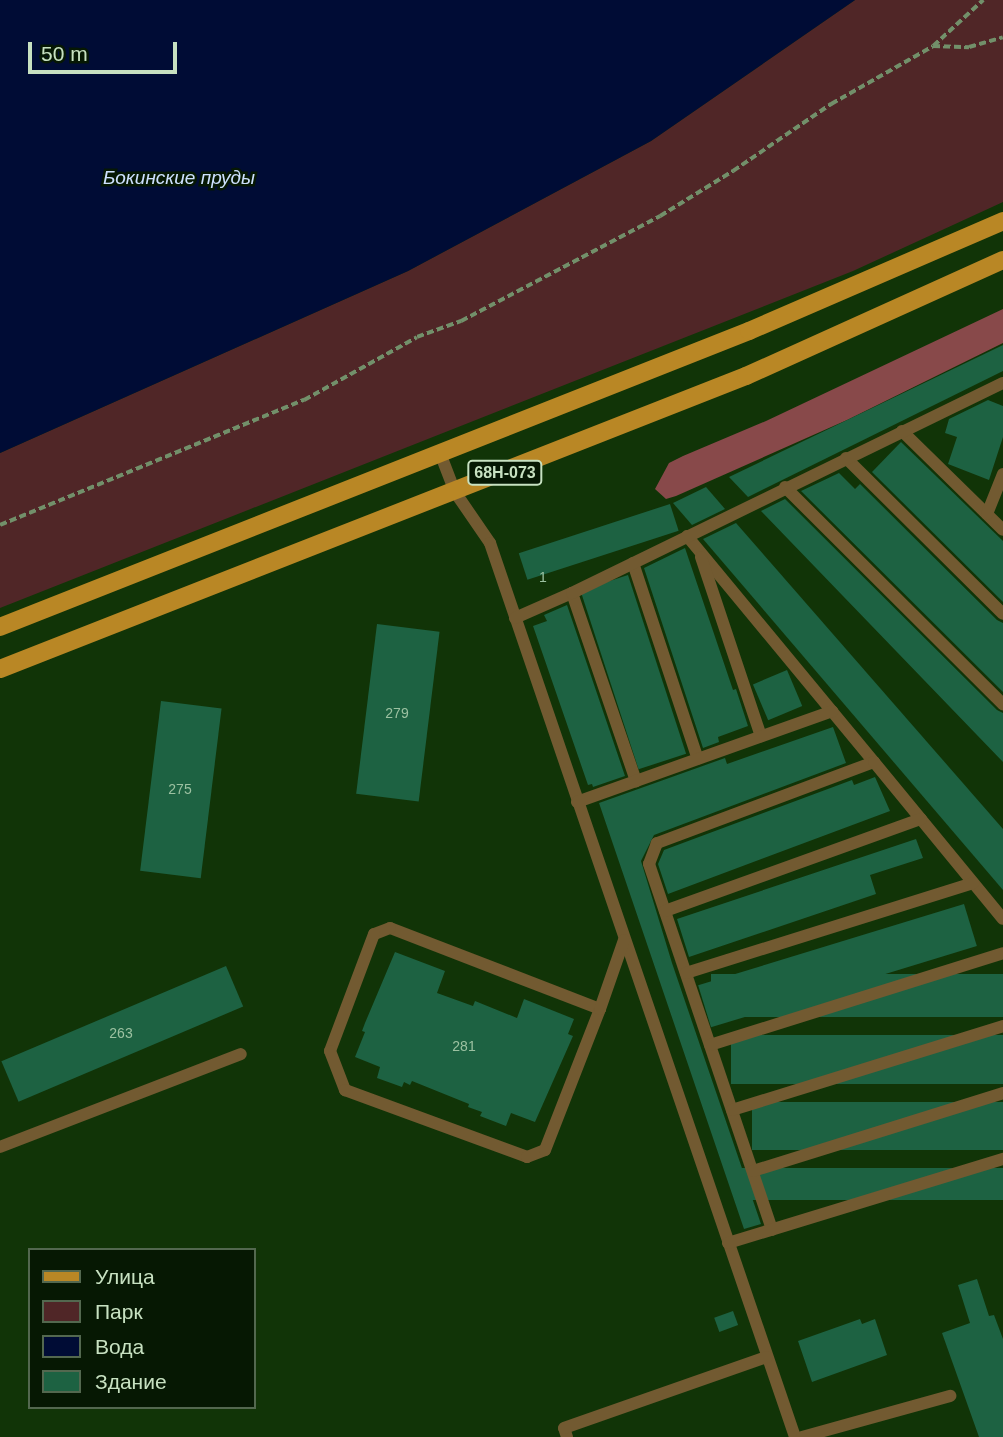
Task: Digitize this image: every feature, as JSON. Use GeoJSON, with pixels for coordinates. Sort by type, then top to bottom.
{"type":"FeatureCollection","features":[{"type":"Feature","properties":{"kind":"main road","name":"68Н-073"},"geometry":{"type":"LineString","coordinates":[[0,627],[749,331],[1003,221]]}},
{"type":"Feature","properties":{"kind":"main road","name":"68Н-073"},"geometry":{"type":"LineString","coordinates":[[0,669],[746,376],[1003,260]]}},
{"type":"Feature","properties":{"kind":"lane"},"geometry":{"type":"LineString","coordinates":[[515,618],[572,593],[1003,383]]}},
{"type":"Feature","properties":{"kind":"lane"},"geometry":{"type":"LineString","coordinates":[[902,431],[1003,530]]}},
{"type":"Feature","properties":{"kind":"lane"},"geometry":{"type":"LineString","coordinates":[[440,453],[455,492],[490,543],[794,1437]]}},
{"type":"Feature","properties":{"kind":"lane"},"geometry":{"type":"LineString","coordinates":[[846,458],[1003,614]]}},
{"type":"Feature","properties":{"kind":"lane"},"geometry":{"type":"LineString","coordinates":[[987,514],[1003,474]]}},
{"type":"Feature","properties":{"kind":"lane"},"geometry":{"type":"LineString","coordinates":[[785,488],[1003,704]]}},
{"type":"Feature","properties":{"kind":"lane"},"geometry":{"type":"LineString","coordinates":[[687,536],[1003,919]]}},
{"type":"Feature","properties":{"kind":"lane"},"geometry":{"type":"LineString","coordinates":[[699,551],[761,736]]}},
{"type":"Feature","properties":{"kind":"lane"},"geometry":{"type":"LineString","coordinates":[[633,563],[698,759]]}},
{"type":"Feature","properties":{"kind":"lane"},"geometry":{"type":"LineString","coordinates":[[572,593],[636,781]]}},
{"type":"Feature","properties":{"kind":"lane"},"geometry":{"type":"LineString","coordinates":[[577,802],[832,711]]}},
{"type":"Feature","properties":{"kind":"lane"},"geometry":{"type":"LineString","coordinates":[[772,1230],[649,864],[657,843],[874,762]]}},
{"type":"Feature","properties":{"kind":"lane"},"geometry":{"type":"LineString","coordinates":[[665,911],[921,819]]}},
{"type":"Feature","properties":{"kind":"lane"},"geometry":{"type":"LineString","coordinates":[[686,973],[973,883]]}},
{"type":"Feature","properties":{"kind":"lane"},"geometry":{"type":"LineString","coordinates":[[600,1009],[390,928],[374,934],[330,1051],[345,1090],[527,1157],[545,1150],[600,1009],[624,940]]}},
{"type":"Feature","properties":{"kind":"lane"},"geometry":{"type":"LineString","coordinates":[[710,1045],[1003,953]]}},
{"type":"Feature","properties":{"kind":"lane"},"geometry":{"type":"LineString","coordinates":[[732,1110],[1003,1026]]}},
{"type":"Feature","properties":{"kind":"lane"},"geometry":{"type":"LineString","coordinates":[[0,1147],[241,1054]]}},
{"type":"Feature","properties":{"kind":"lane"},"geometry":{"type":"LineString","coordinates":[[753,1171],[1003,1093]]}},
{"type":"Feature","properties":{"kind":"lane"},"geometry":{"type":"LineString","coordinates":[[728,1243],[1003,1159]]}},
{"type":"Feature","properties":{"kind":"lane"},"geometry":{"type":"LineString","coordinates":[[567,1437],[564,1428],[767,1357]]}},
{"type":"Feature","properties":{"kind":"lane"},"geometry":{"type":"LineString","coordinates":[[803,1437],[950,1396]]}},
{"type":"Feature","properties":{"kind":"path"},"geometry":{"type":"LineString","coordinates":[[0,525],[304,400],[417,337],[461,320],[660,216],[733,171],[831,104],[933,46],[982,0]]}},
{"type":"Feature","properties":{"kind":"path"},"geometry":{"type":"LineString","coordinates":[[933,46],[969,47],[1003,37]]}},
{"type":"Feature","properties":{"kind":"green space"},"geometry":{"type":"Polygon","coordinates":[[[855,0],[1003,0],[1003,202],[853,271],[0,608],[0,453],[408,271],[651,141],[855,0]]]}},
{"type":"Feature","properties":{"kind":"shaded area"},"geometry":{"type":"Polygon","coordinates":[[[1003,309],[1003,343],[847,420],[676,496],[666,499],[655,489],[669,463],[766,421],[1003,309]]]}},
{"type":"Feature","properties":{"kind":"water","name":"Бокинские пруды"},"geometry":{"type":"Polygon","coordinates":[[[0,0],[855,0],[651,141],[408,271],[0,453],[0,0]]]}},
{"type":"Feature","properties":{"kind":"building"},"geometry":{"type":"Polygon","coordinates":[[[1003,345],[1003,371],[748,497],[729,477],[1003,345]]]}},
{"type":"Feature","properties":{"kind":"building"},"geometry":{"type":"Polygon","coordinates":[[[988,400],[1003,406],[1003,437],[989,480],[948,464],[957,437],[945,433],[949,419],[988,400]]]}},
{"type":"Feature","properties":{"kind":"building"},"geometry":{"type":"Polygon","coordinates":[[[901,442],[1003,541],[1003,602],[872,472],[901,442]]]}},
{"type":"Feature","properties":{"kind":"building"},"geometry":{"type":"Polygon","coordinates":[[[839,473],[855,489],[860,484],[1003,623],[1003,692],[801,491],[839,473]]]}},
{"type":"Feature","properties":{"kind":"building"},"geometry":{"type":"Polygon","coordinates":[[[706,487],[725,509],[692,525],[673,503],[706,487]]]}},
{"type":"Feature","properties":{"kind":"building"},"geometry":{"type":"Polygon","coordinates":[[[785,499],[1003,713],[1003,762],[761,511],[785,499]]]}},
{"type":"Feature","properties":{"kind":"building"},"geometry":{"type":"Polygon","coordinates":[[[670,504],[679,531],[527,580],[519,553],[670,504]]]}},
{"type":"Feature","properties":{"kind":"building"},"geometry":{"type":"Polygon","coordinates":[[[736,523],[1003,829],[1003,890],[703,539],[736,523]]]}},
{"type":"Feature","properties":{"kind":"building"},"geometry":{"type":"Polygon","coordinates":[[[685,548],[733,690],[736,689],[748,726],[718,737],[719,742],[703,748],[644,568],[685,548]]]}},
{"type":"Feature","properties":{"kind":"building"},"geometry":{"type":"Polygon","coordinates":[[[628,575],[686,754],[639,769],[580,590],[628,575]]]}},
{"type":"Feature","properties":{"kind":"building"},"geometry":{"type":"Polygon","coordinates":[[[567,605],[625,776],[593,787],[592,784],[588,785],[533,626],[547,621],[544,615],[567,605]]]}},
{"type":"Feature","properties":{"kind":"building"},"geometry":{"type":"Polygon","coordinates":[[[377,624],[440,632],[419,801],[356,794],[377,624]]]}},
{"type":"Feature","properties":{"kind":"building"},"geometry":{"type":"Polygon","coordinates":[[[787,670],[802,706],[768,720],[753,684],[787,670]]]}},
{"type":"Feature","properties":{"kind":"building"},"geometry":{"type":"Polygon","coordinates":[[[161,701],[222,708],[201,878],[140,871],[161,701]]]}},
{"type":"Feature","properties":{"kind":"building"},"geometry":{"type":"Polygon","coordinates":[[[833,727],[846,763],[654,835],[641,861],[672,963],[761,1224],[744,1229],[599,803],[725,758],[727,764],[833,727]]]}},
{"type":"Feature","properties":{"kind":"building"},"geometry":{"type":"Polygon","coordinates":[[[875,777],[890,811],[668,894],[658,864],[664,850],[852,780],[854,785],[875,777]]]}},
{"type":"Feature","properties":{"kind":"building"},"geometry":{"type":"Polygon","coordinates":[[[916,839],[923,858],[870,875],[876,894],[689,957],[677,919],[916,839]]]}},
{"type":"Feature","properties":{"kind":"building"},"geometry":{"type":"Polygon","coordinates":[[[964,904],[977,946],[711,1027],[698,985],[964,904]]]}},
{"type":"Feature","properties":{"kind":"building"},"geometry":{"type":"Polygon","coordinates":[[[395,952],[445,971],[437,993],[473,1006],[475,1001],[517,1018],[524,999],[574,1019],[568,1034],[573,1036],[535,1122],[511,1113],[506,1126],[480,1116],[482,1112],[468,1107],[469,1104],[412,1081],[410,1085],[404,1082],[402,1087],[377,1078],[380,1067],[355,1057],[365,1032],[362,1031],[365,1023],[395,952]]]}},
{"type":"Feature","properties":{"kind":"building"},"geometry":{"type":"Polygon","coordinates":[[[226,966],[243,1007],[19,1102],[1,1061],[226,966]]]}},
{"type":"Feature","properties":{"kind":"building"},"geometry":{"type":"Polygon","coordinates":[[[711,974],[1003,974],[1003,1017],[711,1017],[711,974]]]}},
{"type":"Feature","properties":{"kind":"building"},"geometry":{"type":"Polygon","coordinates":[[[731,1035],[1003,1035],[1003,1084],[731,1084],[731,1035]]]}},
{"type":"Feature","properties":{"kind":"building"},"geometry":{"type":"Polygon","coordinates":[[[752,1102],[1003,1102],[1003,1150],[752,1150],[752,1102]]]}},
{"type":"Feature","properties":{"kind":"building"},"geometry":{"type":"Polygon","coordinates":[[[737,1168],[1003,1168],[1003,1200],[737,1200],[737,1168]]]}},
{"type":"Feature","properties":{"kind":"building"},"geometry":{"type":"Polygon","coordinates":[[[977,1279],[989,1316],[994,1315],[1003,1339],[1003,1437],[979,1437],[942,1333],[970,1323],[958,1285],[977,1279]]]}},
{"type":"Feature","properties":{"kind":"building"},"geometry":{"type":"Polygon","coordinates":[[[733,1311],[738,1325],[719,1332],[714,1318],[733,1311]]]}},
{"type":"Feature","properties":{"kind":"building"},"geometry":{"type":"Polygon","coordinates":[[[860,1319],[862,1324],[875,1319],[887,1355],[812,1382],[798,1341],[860,1319]]]}}]}
